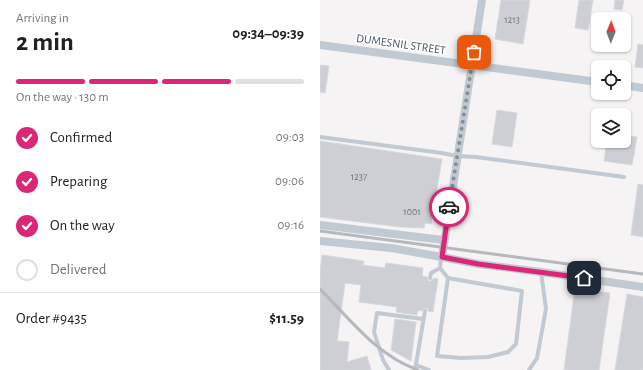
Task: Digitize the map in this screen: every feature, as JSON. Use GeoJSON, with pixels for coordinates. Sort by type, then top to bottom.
{"type":"FeatureCollection","features":[{"type":"Feature","properties":{"kind":"street"},"geometry":{"type":"LineString","coordinates":[[442,257],[443,240],[482,0]]}},
{"type":"Feature","properties":{"kind":"street","name":"DUMESNIL STREET"},"geometry":{"type":"LineString","coordinates":[[320,45],[591,81]]}},
{"type":"Feature","properties":{"kind":"street"},"geometry":{"type":"LineString","coordinates":[[631,86],[643,88]]}},
{"type":"Feature","properties":{"kind":"street"},"geometry":{"type":"LineString","coordinates":[[320,225],[443,240]]}},
{"type":"Feature","properties":{"kind":"street"},"geometry":{"type":"LineString","coordinates":[[320,241],[391,248],[478,264],[643,287]]}},
{"type":"Feature","properties":{"kind":"lane"},"geometry":{"type":"LineString","coordinates":[[320,137],[624,177]]}},
{"type":"Feature","properties":{"kind":"lane"},"geometry":{"type":"LineString","coordinates":[[442,257],[440,268],[448,278],[522,291],[516,344],[508,352],[488,357],[461,358],[437,356],[448,278]]}},
{"type":"Feature","properties":{"kind":"lane"},"geometry":{"type":"LineString","coordinates":[[430,278],[430,273],[440,268]]}},
{"type":"Feature","properties":{"kind":"lane"},"geometry":{"type":"LineString","coordinates":[[529,370],[538,358],[546,309],[541,272]]}},
{"type":"Feature","properties":{"kind":"lane"},"geometry":{"type":"LineString","coordinates":[[425,311],[415,368],[429,370]]}},
{"type":"Feature","properties":{"kind":"lane"},"geometry":{"type":"LineString","coordinates":[[389,370],[383,360],[374,332],[377,313],[423,319]]}},
{"type":"Feature","properties":{"kind":"building"},"geometry":{"type":"Polygon","coordinates":[[[501,0],[530,0],[523,44],[495,39],[501,0]]]}},
{"type":"Feature","properties":{"kind":"building"},"geometry":{"type":"Polygon","coordinates":[[[579,0],[593,0],[588,30],[575,28],[579,0]]]}},
{"type":"Feature","properties":{"kind":"building"},"geometry":{"type":"Polygon","coordinates":[[[615,0],[624,0],[622,10],[614,9],[615,0]]]}},
{"type":"Feature","properties":{"kind":"building"},"geometry":{"type":"Polygon","coordinates":[[[638,44],[643,45],[643,68],[635,67],[638,44]]]}},
{"type":"Feature","properties":{"kind":"building"},"geometry":{"type":"Polygon","coordinates":[[[320,65],[329,66],[325,93],[320,92],[320,65]]]}},
{"type":"Feature","properties":{"kind":"building"},"geometry":{"type":"Polygon","coordinates":[[[497,110],[517,113],[512,147],[492,144],[497,110]]]}},
{"type":"Feature","properties":{"kind":"building"},"geometry":{"type":"Polygon","coordinates":[[[631,136],[637,137],[632,165],[604,161],[606,148],[631,148],[631,136]]]}},
{"type":"Feature","properties":{"kind":"building"},"geometry":{"type":"Polygon","coordinates":[[[320,141],[442,159],[431,224],[425,223],[424,228],[400,227],[320,217],[320,141]]]}},
{"type":"Feature","properties":{"kind":"building"},"geometry":{"type":"Polygon","coordinates":[[[638,184],[643,185],[643,237],[631,235],[638,184]]]}},
{"type":"Feature","properties":{"kind":"building"},"geometry":{"type":"Polygon","coordinates":[[[322,255],[364,261],[363,265],[385,268],[386,263],[423,268],[422,276],[427,277],[428,281],[431,281],[434,278],[438,279],[433,312],[424,308],[422,311],[418,310],[417,315],[396,312],[397,307],[359,302],[361,285],[345,283],[337,341],[349,342],[347,362],[367,356],[371,370],[320,370],[320,272],[322,255]]]}},
{"type":"Feature","properties":{"kind":"building"},"geometry":{"type":"Polygon","coordinates":[[[575,288],[610,293],[599,370],[564,370],[575,288]]]}},
{"type":"Feature","properties":{"kind":"building"},"geometry":{"type":"Polygon","coordinates":[[[627,294],[643,297],[643,370],[615,370],[627,294]]]}},
{"type":"Feature","properties":{"kind":"building"},"geometry":{"type":"Polygon","coordinates":[[[395,319],[416,322],[411,361],[391,350],[395,319]]]}},
{"type":"Feature","properties":{"kind":"railway"},"geometry":{"type":"LineString","coordinates":[[320,231],[643,274]]}},
{"type":"Feature","properties":{"kind":"railway"},"geometry":{"type":"LineString","coordinates":[[320,289],[364,335],[389,356],[418,370]]}},
{"type":"Feature","properties":{"kind":"way so far"},"geometry":{"type":"LineString","coordinates":[[449,207],[474,52]]}},
{"type":"Feature","properties":{"kind":"route"},"geometry":{"type":"LineString","coordinates":[[449,207],[443,240],[442,257],[478,264],[584,278]]}}]}
